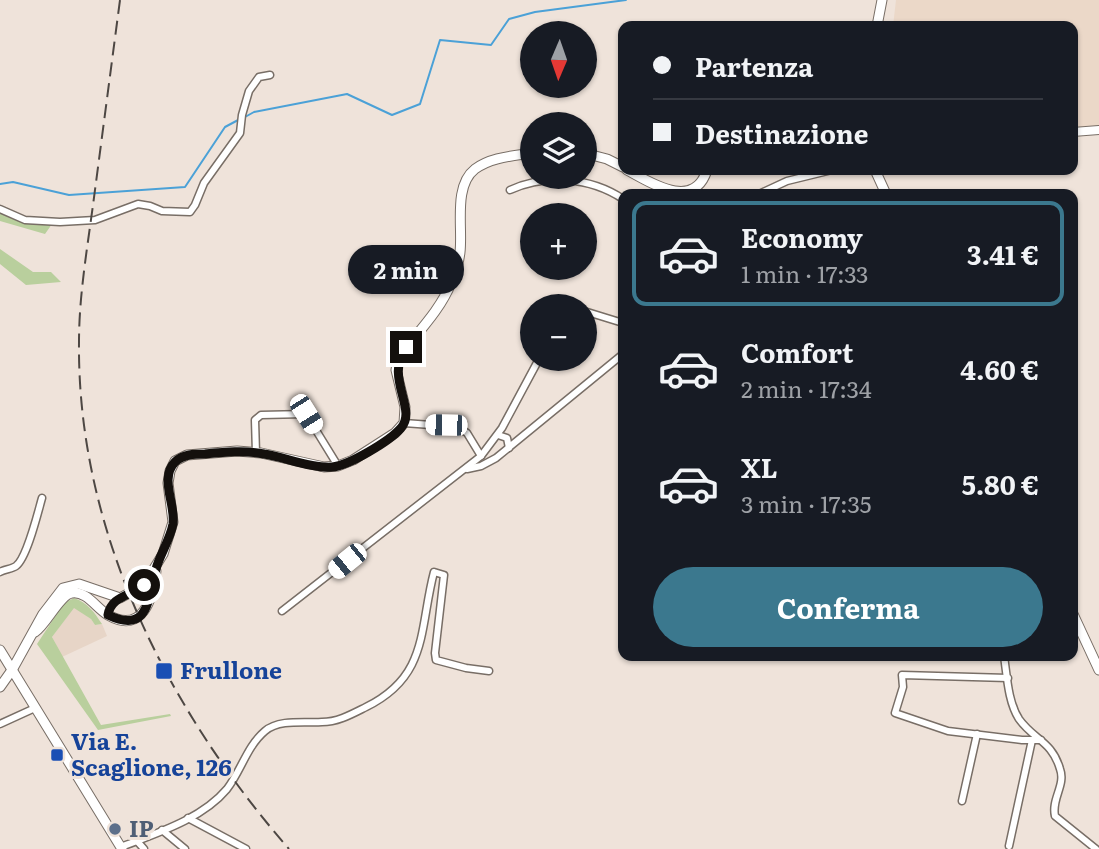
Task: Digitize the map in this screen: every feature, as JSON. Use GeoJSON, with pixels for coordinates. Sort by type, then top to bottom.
{"type":"FeatureCollection","features":[{"type":"Feature","properties":{"kind":"main road"},"geometry":{"type":"LineString","coordinates":[[878,21],[882,0]]}},
{"type":"Feature","properties":{"kind":"main road"},"geometry":{"type":"LineString","coordinates":[[34,633],[64,596],[71,593],[89,598],[108,615],[127,621],[141,615],[149,601],[156,569],[173,522],[168,483],[170,471],[176,461],[187,455],[256,453],[324,467],[338,466],[396,433],[404,423],[405,407],[396,370],[398,358],[443,300],[451,283],[460,256],[465,182],[475,169],[491,161],[520,155]]}},
{"type":"Feature","properties":{"kind":"main road"},"geometry":{"type":"LineString","coordinates":[[597,156],[618,165]]}},
{"type":"Feature","properties":{"kind":"main road"},"geometry":{"type":"LineString","coordinates":[[636,175],[661,189]]}},
{"type":"Feature","properties":{"kind":"main road"},"geometry":{"type":"LineString","coordinates":[[692,189],[704,180],[706,175]]}},
{"type":"Feature","properties":{"kind":"main road"},"geometry":{"type":"LineString","coordinates":[[108,615],[110,607],[120,598],[140,589],[156,569]]}},
{"type":"Feature","properties":{"kind":"main road"},"geometry":{"type":"LineString","coordinates":[[0,687],[55,596],[67,585],[86,586],[120,598]]}},
{"type":"Feature","properties":{"kind":"main road"},"geometry":{"type":"LineString","coordinates":[[1078,625],[1098,667]]}},
{"type":"Feature","properties":{"kind":"main road"},"geometry":{"type":"LineString","coordinates":[[0,650],[121,848]]}},
{"type":"Feature","properties":{"kind":"street"},"geometry":{"type":"LineString","coordinates":[[0,209],[25,219],[60,222],[96,220],[138,204],[162,211],[190,212],[204,183],[240,133],[249,91],[259,77],[270,75]]}},
{"type":"Feature","properties":{"kind":"street"},"geometry":{"type":"LineString","coordinates":[[1078,132],[1099,130]]}},
{"type":"Feature","properties":{"kind":"street"},"geometry":{"type":"LineString","coordinates":[[770,189],[787,181],[812,175]]}},
{"type":"Feature","properties":{"kind":"street"},"geometry":{"type":"LineString","coordinates":[[510,190],[540,182],[575,181],[600,186],[618,196]]}},
{"type":"Feature","properties":{"kind":"street"},"geometry":{"type":"LineString","coordinates":[[597,315],[618,321]]}},
{"type":"Feature","properties":{"kind":"street"},"geometry":{"type":"LineString","coordinates":[[462,471],[486,464],[618,358]]}},
{"type":"Feature","properties":{"kind":"street"},"geometry":{"type":"LineString","coordinates":[[282,611],[481,456],[498,435],[533,371]]}},
{"type":"Feature","properties":{"kind":"street"},"geometry":{"type":"LineString","coordinates":[[256,453],[255,420],[261,415],[306,414],[338,466]]}},
{"type":"Feature","properties":{"kind":"street"},"geometry":{"type":"LineString","coordinates":[[404,423],[458,427],[467,433],[486,464]]}},
{"type":"Feature","properties":{"kind":"street"},"geometry":{"type":"LineString","coordinates":[[498,435],[506,438],[509,447]]}},
{"type":"Feature","properties":{"kind":"street"},"geometry":{"type":"LineString","coordinates":[[0,572],[20,561],[33,531],[42,498]]}},
{"type":"Feature","properties":{"kind":"street"},"geometry":{"type":"LineString","coordinates":[[121,848],[188,818],[214,802],[237,775],[257,739],[267,729],[293,723],[337,720],[372,704],[398,686],[416,659],[434,572],[444,575],[436,660],[489,671]]}},
{"type":"Feature","properties":{"kind":"street"},"geometry":{"type":"LineString","coordinates":[[1005,661],[1014,710],[1025,727],[1049,746],[1061,769],[1062,783],[1054,803],[1055,816],[1096,849]]}},
{"type":"Feature","properties":{"kind":"street"},"geometry":{"type":"LineString","coordinates":[[1008,678],[902,675],[903,687],[895,713],[941,729],[1041,740]]}},
{"type":"Feature","properties":{"kind":"street"},"geometry":{"type":"LineString","coordinates":[[0,724],[34,708]]}},
{"type":"Feature","properties":{"kind":"street"},"geometry":{"type":"LineString","coordinates":[[962,801],[977,734]]}},
{"type":"Feature","properties":{"kind":"street"},"geometry":{"type":"LineString","coordinates":[[1009,846],[1032,740]]}},
{"type":"Feature","properties":{"kind":"street"},"geometry":{"type":"LineString","coordinates":[[188,818],[246,849]]}},
{"type":"Feature","properties":{"kind":"street"},"geometry":{"type":"LineString","coordinates":[[162,830],[185,849]]}},
{"type":"Feature","properties":{"kind":"street"},"geometry":{"type":"LineString","coordinates":[[137,841],[144,849]]}},
{"type":"Feature","properties":{"kind":"shaded area"},"geometry":{"type":"Polygon","coordinates":[[[896,0],[1099,0],[1099,127],[1078,129],[1078,21],[894,21],[896,0]]]}},
{"type":"Feature","properties":{"kind":"shaded area"},"geometry":{"type":"Polygon","coordinates":[[[74,607],[95,625],[102,624],[107,636],[62,657],[52,637],[74,607]]]}},
{"type":"Feature","properties":{"kind":"green space"},"geometry":{"type":"Polygon","coordinates":[[[0,213],[24,221],[52,224],[45,234],[0,221],[0,213]]]}},
{"type":"Feature","properties":{"kind":"green space"},"geometry":{"type":"Polygon","coordinates":[[[0,249],[33,272],[51,272],[61,282],[26,285],[0,264],[0,249]]]}},
{"type":"Feature","properties":{"kind":"green space"},"geometry":{"type":"Polygon","coordinates":[[[74,598],[87,605],[102,624],[95,625],[91,619],[74,608],[52,637],[101,725],[170,714],[171,716],[98,730],[37,644],[64,603],[74,598]]]}},
{"type":"Feature","properties":{"kind":"waterway"},"geometry":{"type":"LineString","coordinates":[[245,117],[254,112],[347,94],[392,115],[420,104],[440,40],[491,45],[509,19],[535,12],[626,0]]}},
{"type":"Feature","properties":{"kind":"waterway"},"geometry":{"type":"LineString","coordinates":[[0,184],[13,182],[69,195],[185,187],[225,127],[240,119]]}},
{"type":"Feature","properties":{"kind":"railway"},"geometry":{"type":"LineString","coordinates":[[120,0],[79,325],[82,412],[94,481],[112,548],[138,614],[168,677],[204,737],[245,795],[289,849]]}},
{"type":"Feature","properties":{"kind":"place","name":"Frullone"},"geometry":{"type":"Point","coordinates":[164,671]}},
{"type":"Feature","properties":{"kind":"place","name":"Via E. Scaglione, 126"},"geometry":{"type":"Point","coordinates":[57,755]}},
{"type":"Feature","properties":{"kind":"place","name":"IP"},"geometry":{"type":"Point","coordinates":[115,829]}},
{"type":"Feature","properties":{"kind":"route"},"geometry":{"type":"LineString","coordinates":[[144,585],[115,601],[108,610],[108,615],[131,621],[145,610],[173,522],[168,483],[170,471],[176,461],[187,455],[237,452],[261,453],[331,468],[353,460],[396,433],[404,423],[405,407],[396,370],[398,358],[406,347]]}}]}
